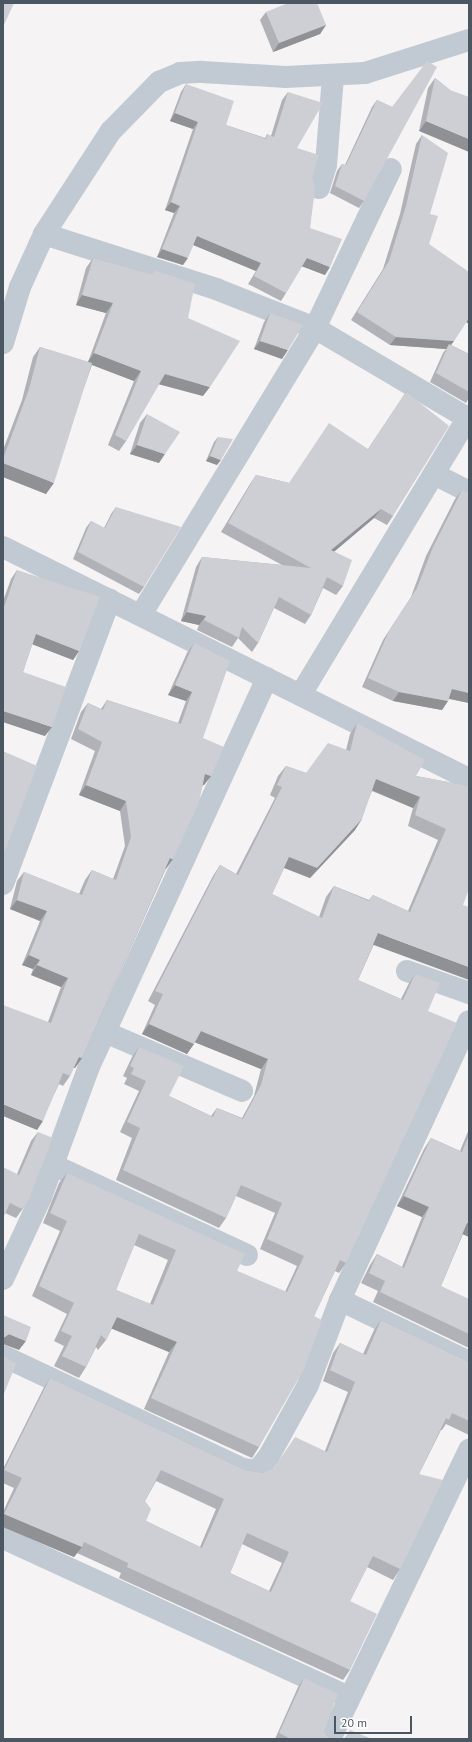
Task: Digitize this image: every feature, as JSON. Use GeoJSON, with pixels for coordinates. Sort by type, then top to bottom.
{"type":"FeatureCollection","features":[{"type":"Feature","properties":{"kind":"street"},"geometry":{"type":"LineString","coordinates":[[3,343],[20,287],[44,234],[111,131],[159,82],[180,73],[202,72],[333,76],[365,73],[469,40]]}},
{"type":"Feature","properties":{"kind":"street"},"geometry":{"type":"LineString","coordinates":[[319,188],[326,164],[333,76]]}},
{"type":"Feature","properties":{"kind":"street"},"geometry":{"type":"LineString","coordinates":[[142,613],[315,328],[391,169]]}},
{"type":"Feature","properties":{"kind":"street"},"geometry":{"type":"LineString","coordinates":[[44,234],[216,289],[315,328],[468,417],[301,694]]}},
{"type":"Feature","properties":{"kind":"street"},"geometry":{"type":"LineString","coordinates":[[434,474],[469,492]]}},
{"type":"Feature","properties":{"kind":"street"},"geometry":{"type":"LineString","coordinates":[[3,547],[142,613],[266,678],[301,694],[469,779]]}},
{"type":"Feature","properties":{"kind":"street"},"geometry":{"type":"LineString","coordinates":[[3,884],[110,599]]}},
{"type":"Feature","properties":{"kind":"street"},"geometry":{"type":"LineString","coordinates":[[3,1279],[41,1197],[51,1164],[88,1069],[107,1033],[266,678]]}},
{"type":"Feature","properties":{"kind":"street"},"geometry":{"type":"LineString","coordinates":[[407,971],[469,993]]}},
{"type":"Feature","properties":{"kind":"street"},"geometry":{"type":"LineString","coordinates":[[3,1356],[243,1470],[257,1471],[269,1456],[308,1385],[340,1300],[469,1020]]}},
{"type":"Feature","properties":{"kind":"street"},"geometry":{"type":"LineString","coordinates":[[107,1033],[242,1091]]}},
{"type":"Feature","properties":{"kind":"street"},"geometry":{"type":"LineString","coordinates":[[51,1164],[247,1255]]}},
{"type":"Feature","properties":{"kind":"street"},"geometry":{"type":"LineString","coordinates":[[340,1300],[469,1362]]}},
{"type":"Feature","properties":{"kind":"street"},"geometry":{"type":"LineString","coordinates":[[330,1739],[469,1450]]}},
{"type":"Feature","properties":{"kind":"street"},"geometry":{"type":"LineString","coordinates":[[3,1538],[350,1697]]}},
{"type":"Feature","properties":{"kind":"building"},"geometry":{"type":"Polygon","coordinates":[[[3,3],[14,3],[3,27],[3,3]]]}},
{"type":"Feature","properties":{"kind":"building"},"geometry":{"type":"Polygon","coordinates":[[[288,3],[317,3],[326,25],[279,43],[266,12],[288,3]]]}},
{"type":"Feature","properties":{"kind":"building"},"geometry":{"type":"Polygon","coordinates":[[[427,61],[437,67],[364,201],[335,186],[342,164],[346,165],[377,100],[392,107],[427,61]]]}},
{"type":"Feature","properties":{"kind":"building"},"geometry":{"type":"Polygon","coordinates":[[[435,78],[450,90],[469,97],[469,139],[426,121],[435,78]]]}},
{"type":"Feature","properties":{"kind":"building"},"geometry":{"type":"Polygon","coordinates":[[[186,84],[234,101],[226,125],[266,139],[267,134],[274,137],[288,92],[323,103],[297,148],[319,155],[312,177],[315,189],[310,228],[342,239],[330,267],[307,258],[286,293],[254,276],[261,263],[197,236],[188,258],[162,249],[180,206],[171,202],[198,122],[175,113],[186,84]]]}},
{"type":"Feature","properties":{"kind":"building"},"geometry":{"type":"Polygon","coordinates":[[[422,135],[448,153],[430,214],[438,216],[429,244],[469,272],[469,318],[454,341],[396,337],[357,312],[389,261],[406,206],[422,135]]]}},
{"type":"Feature","properties":{"kind":"building"},"geometry":{"type":"Polygon","coordinates":[[[93,258],[152,274],[154,270],[195,284],[188,318],[240,341],[210,387],[165,374],[126,441],[115,435],[141,371],[94,353],[113,303],[82,295],[93,258]]]}},
{"type":"Feature","properties":{"kind":"building"},"geometry":{"type":"Polygon","coordinates":[[[270,313],[303,325],[288,350],[260,341],[270,313]]]}},
{"type":"Feature","properties":{"kind":"building"},"geometry":{"type":"Polygon","coordinates":[[[449,344],[469,354],[469,392],[436,373],[449,344]]]}},
{"type":"Feature","properties":{"kind":"building"},"geometry":{"type":"Polygon","coordinates":[[[40,347],[92,363],[54,483],[3,463],[3,459],[29,389],[40,347]]]}},
{"type":"Feature","properties":{"kind":"building"},"geometry":{"type":"Polygon","coordinates":[[[406,392],[449,426],[393,516],[381,509],[331,550],[352,560],[343,586],[327,577],[311,615],[279,597],[258,643],[242,627],[239,638],[204,620],[206,616],[187,612],[202,557],[311,568],[228,523],[256,475],[289,483],[329,423],[368,449],[406,392]]]}},
{"type":"Feature","properties":{"kind":"building"},"geometry":{"type":"Polygon","coordinates":[[[147,414],[180,432],[165,454],[137,445],[147,414]]]}},
{"type":"Feature","properties":{"kind":"building"},"geometry":{"type":"Polygon","coordinates":[[[218,437],[233,439],[221,460],[210,456],[218,437]]]}},
{"type":"Feature","properties":{"kind":"building"},"geometry":{"type":"Polygon","coordinates":[[[462,490],[469,493],[469,693],[452,689],[448,701],[399,692],[368,678],[389,631],[417,588],[433,547],[462,490]]]}},
{"type":"Feature","properties":{"kind":"building"},"geometry":{"type":"Polygon","coordinates":[[[116,507],[181,527],[144,587],[78,552],[91,521],[105,528],[116,507]]]}},
{"type":"Feature","properties":{"kind":"building"},"geometry":{"type":"Polygon","coordinates":[[[17,570],[100,597],[79,651],[36,634],[23,672],[66,687],[52,727],[3,711],[3,610],[17,570]]]}},
{"type":"Feature","properties":{"kind":"building"},"geometry":{"type":"Polygon","coordinates":[[[194,643],[230,661],[203,738],[224,747],[211,776],[205,774],[199,802],[173,859],[170,858],[82,1058],[79,1057],[70,1076],[63,1073],[43,1121],[3,1104],[3,1005],[51,1023],[68,978],[37,965],[40,960],[29,955],[47,911],[17,900],[24,872],[82,895],[92,870],[116,880],[131,837],[126,801],[86,785],[102,742],[78,729],[88,703],[103,710],[107,700],[181,724],[192,692],[175,685],[194,643]]]}},
{"type":"Feature","properties":{"kind":"building"},"geometry":{"type":"Polygon","coordinates":[[[357,723],[425,760],[416,776],[469,786],[469,889],[463,905],[469,907],[469,967],[378,933],[358,980],[403,1000],[415,974],[440,983],[428,1011],[457,1023],[346,1263],[340,1260],[314,1316],[322,1320],[304,1369],[259,1447],[151,1398],[177,1342],[117,1317],[106,1340],[101,1335],[86,1367],[62,1356],[72,1336],[61,1331],[74,1303],[39,1286],[67,1221],[50,1213],[67,1173],[245,1254],[237,1271],[287,1292],[304,1256],[267,1239],[282,1203],[241,1185],[226,1218],[123,1170],[140,1128],[127,1122],[146,1081],[131,1074],[134,1068],[130,1066],[139,1047],[184,1066],[169,1096],[213,1117],[217,1108],[243,1119],[261,1085],[268,1059],[201,1031],[194,1044],[149,1024],[163,994],[155,991],[220,865],[238,875],[282,787],[277,785],[286,766],[306,773],[328,743],[350,751],[357,723]],[[376,779],[362,819],[317,868],[289,857],[272,894],[322,918],[334,886],[369,901],[373,895],[410,912],[446,829],[415,815],[420,797],[376,779]],[[139,1234],[116,1290],[153,1305],[176,1250],[139,1234]]]}},
{"type":"Feature","properties":{"kind":"building"},"geometry":{"type":"Polygon","coordinates":[[[3,751],[37,766],[3,856],[3,751]]]}},
{"type":"Feature","properties":{"kind":"building"},"geometry":{"type":"Polygon","coordinates":[[[38,1132],[53,1138],[27,1203],[22,1209],[10,1203],[3,1218],[3,1167],[19,1175],[38,1132]]]}},
{"type":"Feature","properties":{"kind":"building"},"geometry":{"type":"Polygon","coordinates":[[[469,1135],[469,1223],[467,1223],[441,1286],[469,1299],[469,1334],[380,1292],[385,1281],[369,1273],[377,1254],[404,1268],[429,1207],[404,1196],[431,1138],[462,1152],[469,1135]]]}},
{"type":"Feature","properties":{"kind":"building"},"geometry":{"type":"Polygon","coordinates":[[[3,1315],[31,1327],[26,1341],[9,1334],[3,1338],[3,1315]]]}},
{"type":"Feature","properties":{"kind":"building"},"geometry":{"type":"Polygon","coordinates":[[[381,1320],[469,1362],[469,1421],[452,1413],[449,1420],[446,1418],[419,1474],[443,1480],[400,1569],[373,1556],[350,1601],[377,1614],[350,1670],[127,1567],[128,1563],[84,1542],[82,1547],[4,1514],[22,1478],[4,1470],[50,1378],[245,1470],[263,1473],[274,1468],[295,1437],[327,1452],[355,1382],[330,1370],[340,1343],[366,1355],[381,1320]],[[161,1470],[145,1501],[151,1509],[146,1521],[202,1548],[224,1499],[161,1470]],[[247,1533],[230,1573],[271,1592],[289,1552],[247,1533]]]}},
{"type":"Feature","properties":{"kind":"building"},"geometry":{"type":"Polygon","coordinates":[[[3,1356],[16,1364],[3,1396],[3,1356]]]}},
{"type":"Feature","properties":{"kind":"building"},"geometry":{"type":"Polygon","coordinates":[[[304,1678],[338,1694],[324,1731],[329,1739],[291,1739],[279,1733],[304,1678]]]}},
{"type":"Feature","properties":{"kind":"building"},"geometry":{"type":"Polygon","coordinates":[[[350,1730],[372,1739],[344,1739],[350,1730]]]}}]}
